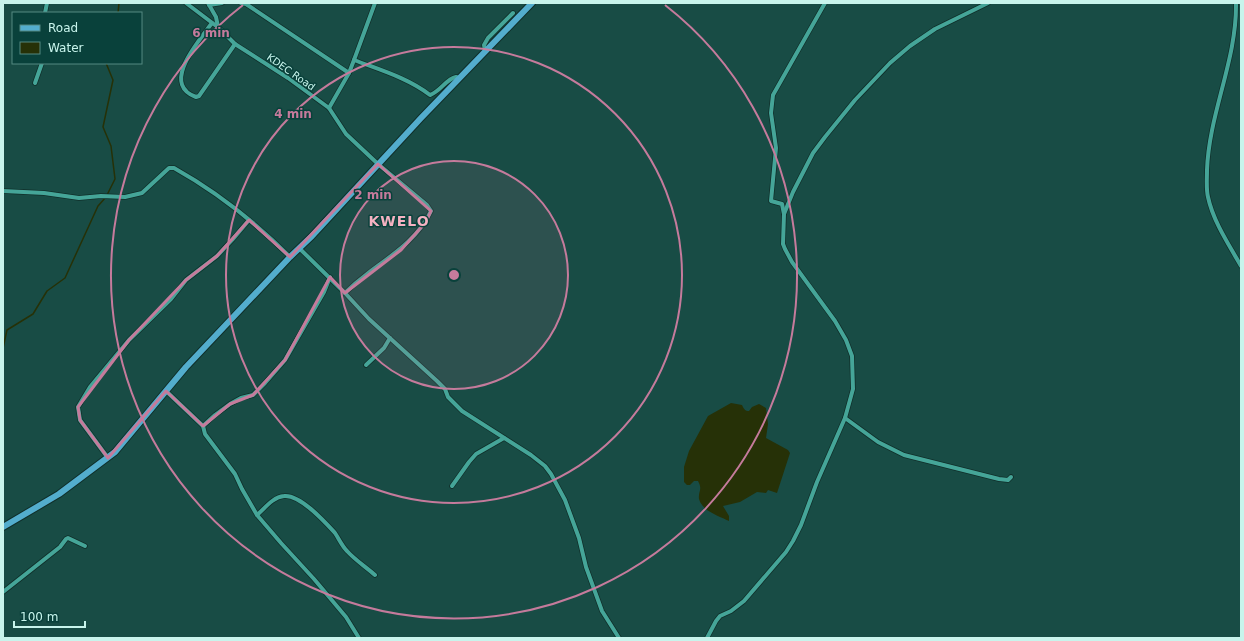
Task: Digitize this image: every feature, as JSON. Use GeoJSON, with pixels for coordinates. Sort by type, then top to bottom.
{"type":"FeatureCollection","features":[{"type":"Feature","properties":{"kind":"main road"},"geometry":{"type":"LineString","coordinates":[[3,527],[59,494],[115,452],[186,367],[290,257],[312,236],[459,78],[532,3]]}},
{"type":"Feature","properties":{"kind":"street"},"geometry":{"type":"LineString","coordinates":[[186,3],[191,3]]}},
{"type":"Feature","properties":{"kind":"street","name":"KDEC Road"},"geometry":{"type":"LineString","coordinates":[[186,3],[219,28],[234,44],[288,78],[328,108],[346,134],[378,164],[427,205],[431,211],[426,222],[401,250],[366,274],[345,293]]}},
{"type":"Feature","properties":{"kind":"street"},"geometry":{"type":"LineString","coordinates":[[219,28],[216,17],[209,4],[222,3]]}},
{"type":"Feature","properties":{"kind":"street"},"geometry":{"type":"LineString","coordinates":[[241,3],[246,4],[276,23],[348,73]]}},
{"type":"Feature","properties":{"kind":"street"},"geometry":{"type":"LineString","coordinates":[[328,108],[354,60],[375,3]]}},
{"type":"Feature","properties":{"kind":"street"},"geometry":{"type":"LineString","coordinates":[[707,638],[720,616],[731,611],[744,601],[781,558],[793,541],[801,525],[816,482],[845,418],[853,389],[852,356],[846,340],[835,321],[792,262],[784,244],[784,214],[782,204],[771,201],[776,148],[771,113],[773,96],[825,3]]}},
{"type":"Feature","properties":{"kind":"street"},"geometry":{"type":"LineString","coordinates":[[784,214],[793,192],[813,153],[855,100],[879,74],[910,46],[935,29],[988,3]]}},
{"type":"Feature","properties":{"kind":"street"},"geometry":{"type":"LineString","coordinates":[[1236,3],[1234,35],[1210,141],[1207,180],[1208,197],[1211,208],[1223,236],[1241,266]]}},
{"type":"Feature","properties":{"kind":"street"},"geometry":{"type":"LineString","coordinates":[[485,51],[484,45],[488,38],[513,13]]}},
{"type":"Feature","properties":{"kind":"street"},"geometry":{"type":"LineString","coordinates":[[212,23],[187,59],[181,73],[181,82],[188,93],[196,97],[199,96],[234,44]]}},
{"type":"Feature","properties":{"kind":"street"},"geometry":{"type":"LineString","coordinates":[[354,60],[419,86],[430,95],[438,92],[451,78],[459,78]]}},
{"type":"Feature","properties":{"kind":"street"},"geometry":{"type":"LineString","coordinates":[[35,82],[42,64]]}},
{"type":"Feature","properties":{"kind":"street"},"geometry":{"type":"LineString","coordinates":[[3,191],[44,193],[79,198],[101,196],[125,197],[142,193],[169,168],[174,168],[220,196],[267,234],[290,257]]}},
{"type":"Feature","properties":{"kind":"street"},"geometry":{"type":"LineString","coordinates":[[108,458],[80,420],[78,407],[90,387],[129,340],[171,299],[186,280],[217,256],[234,239],[249,220]]}},
{"type":"Feature","properties":{"kind":"street"},"geometry":{"type":"LineString","coordinates":[[299,248],[330,277],[369,319],[437,381],[445,389],[448,397],[462,411],[531,455],[551,474],[557,483],[579,538],[586,567],[602,612],[619,638]]}},
{"type":"Feature","properties":{"kind":"street"},"geometry":{"type":"LineString","coordinates":[[203,426],[230,404],[241,398],[253,395],[270,378],[285,360],[324,292],[330,277]]}},
{"type":"Feature","properties":{"kind":"street"},"geometry":{"type":"LineString","coordinates":[[366,365],[384,348],[390,338]]}},
{"type":"Feature","properties":{"kind":"street"},"geometry":{"type":"LineString","coordinates":[[166,392],[203,426],[205,434],[235,474],[257,515],[314,578],[346,617],[359,638]]}},
{"type":"Feature","properties":{"kind":"street"},"geometry":{"type":"LineString","coordinates":[[845,418],[878,442],[904,455],[999,479],[1008,480],[1011,477]]}},
{"type":"Feature","properties":{"kind":"street"},"geometry":{"type":"LineString","coordinates":[[452,486],[476,454],[504,438]]}},
{"type":"Feature","properties":{"kind":"street"},"geometry":{"type":"LineString","coordinates":[[257,515],[274,500],[284,496],[291,496],[297,499],[323,520],[336,534],[348,551],[375,575]]}},
{"type":"Feature","properties":{"kind":"street"},"geometry":{"type":"LineString","coordinates":[[3,592],[60,547],[66,539],[68,538],[85,546]]}},
{"type":"Feature","properties":{"kind":"highlighted area"},"geometry":{"type":"Polygon","coordinates":[[[378,164],[431,211],[426,222],[401,250],[345,293],[330,277],[285,360],[253,395],[230,404],[203,426],[166,391],[108,458],[80,420],[78,407],[129,340],[186,280],[217,256],[249,220],[290,257],[378,164]]]}},
{"type":"Feature","properties":{"kind":"water"},"geometry":{"type":"Polygon","coordinates":[[[731,403],[742,405],[745,410],[748,411],[752,407],[759,404],[766,408],[768,424],[766,438],[788,450],[790,453],[777,493],[768,490],[766,493],[757,492],[740,502],[723,506],[729,516],[729,521],[711,513],[704,507],[699,499],[700,489],[698,481],[694,481],[690,485],[687,485],[684,482],[684,467],[689,451],[708,416],[731,403]]]}},
{"type":"Feature","properties":{"kind":"waterway"},"geometry":{"type":"LineString","coordinates":[[118,12],[119,3]]}},
{"type":"Feature","properties":{"kind":"waterway"},"geometry":{"type":"LineString","coordinates":[[3,348],[7,330],[33,314],[47,291],[65,278],[98,206],[106,197],[115,179],[111,146],[103,127],[113,80],[106,64]]}},
{"type":"Feature","properties":{"kind":"district","name":"KWELO"},"geometry":{"type":"Point","coordinates":[399,221]}}]}
